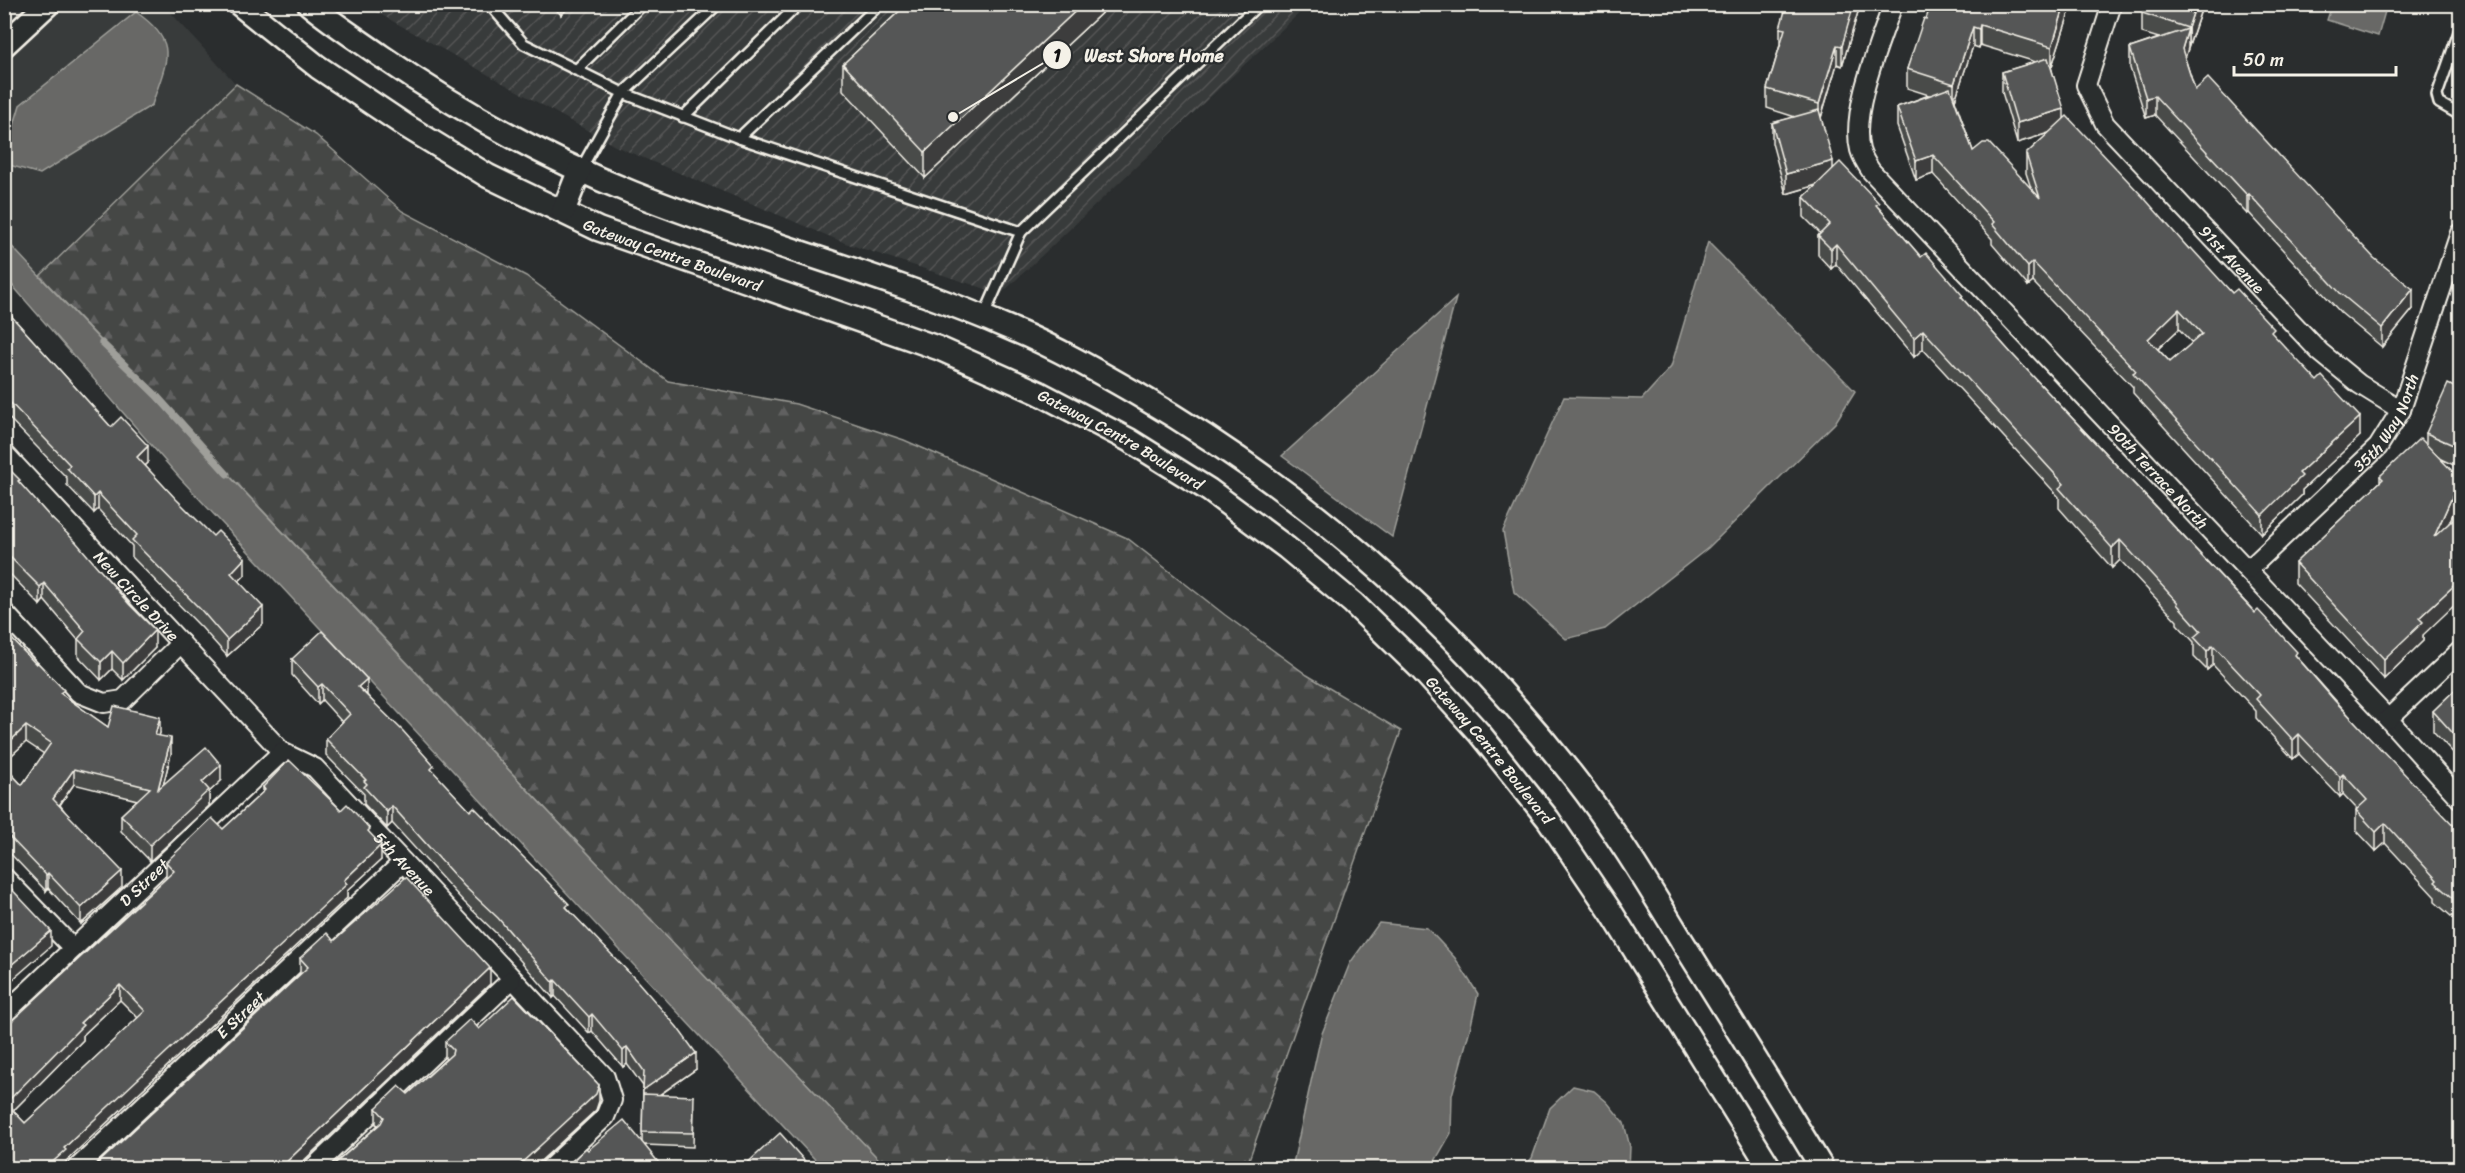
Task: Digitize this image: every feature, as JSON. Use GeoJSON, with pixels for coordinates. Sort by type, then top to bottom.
{"type":"FeatureCollection","features":[{"type":"Feature","properties":{"kind":"street"},"geometry":{"type":"LineString","coordinates":[[4,45],[48,4]]}},
{"type":"Feature","properties":{"kind":"street","name":"Gateway Centre Boulevard"},"geometry":{"type":"LineString","coordinates":[[239,4],[318,67],[406,126],[488,176],[598,229],[938,348],[1039,393],[1129,440],[1199,484],[1287,548],[1353,603],[1422,670],[1480,734],[1548,819],[1617,921],[1770,1168]]}},
{"type":"Feature","properties":{"kind":"street"},"geometry":{"type":"LineString","coordinates":[[309,4],[403,71],[476,116],[580,169],[628,191],[702,219],[918,292],[1016,330],[1096,370],[1190,424],[1276,483],[1354,545],[1434,617],[1514,704],[1575,778],[1624,846],[1822,1168]]}},
{"type":"Feature","properties":{"kind":"street","name":"90th Terrace North"},"geometry":{"type":"LineString","coordinates":[[1893,4],[1864,92],[1858,126],[1860,151],[1871,171],[1884,188],[2388,719],[2460,800]]}},
{"type":"Feature","properties":{"kind":"street","name":"91st Avenue"},"geometry":{"type":"LineString","coordinates":[[2112,4],[2086,86],[2105,124],[2291,324],[2320,352],[2359,384],[2401,410]]}},
{"type":"Feature","properties":{"kind":"street"},"geometry":{"type":"LineString","coordinates":[[563,212],[580,169]]}},
{"type":"Feature","properties":{"kind":"street","name":"35th Way North"},"geometry":{"type":"LineString","coordinates":[[2248,570],[2378,447],[2401,410],[2460,233]]}},
{"type":"Feature","properties":{"kind":"street","name":"New Circle Drive"},"geometry":{"type":"LineString","coordinates":[[4,453],[181,643],[123,700],[104,703],[79,693],[4,612]]}},
{"type":"Feature","properties":{"kind":"street","name":"5th Avenue"},"geometry":{"type":"LineString","coordinates":[[181,643],[282,752],[315,768],[511,980],[605,1077],[612,1100],[605,1117],[550,1168]]}},
{"type":"Feature","properties":{"kind":"street"},"geometry":{"type":"LineString","coordinates":[[2388,719],[2460,651]]}},
{"type":"Feature","properties":{"kind":"street","name":"D Street"},"geometry":{"type":"LineString","coordinates":[[4,1014],[282,752]]}},
{"type":"Feature","properties":{"kind":"street","name":"E Street"},"geometry":{"type":"LineString","coordinates":[[77,1168],[403,861]]}},
{"type":"Feature","properties":{"kind":"street"},"geometry":{"type":"LineString","coordinates":[[4,877],[73,948]]}},
{"type":"Feature","properties":{"kind":"street"},"geometry":{"type":"LineString","coordinates":[[313,1168],[511,980]]}},
{"type":"Feature","properties":{"kind":"lane"},"geometry":{"type":"LineString","coordinates":[[489,4],[524,44],[623,93],[739,138],[1021,232]]}},
{"type":"Feature","properties":{"kind":"lane"},"geometry":{"type":"LineString","coordinates":[[576,70],[644,4]]}},
{"type":"Feature","properties":{"kind":"lane"},"geometry":{"type":"LineString","coordinates":[[580,169],[623,93],[718,4]]}},
{"type":"Feature","properties":{"kind":"lane"},"geometry":{"type":"LineString","coordinates":[[683,117],[799,4]]}},
{"type":"Feature","properties":{"kind":"lane"},"geometry":{"type":"LineString","coordinates":[[739,138],[880,4]]}},
{"type":"Feature","properties":{"kind":"lane"},"geometry":{"type":"LineString","coordinates":[[983,318],[1021,232],[1259,4]]}},
{"type":"Feature","properties":{"kind":"lane"},"geometry":{"type":"LineString","coordinates":[[2460,29],[2438,95],[2439,104],[2460,115]]}},
{"type":"Feature","properties":{"kind":"shaded area"},"geometry":{"type":"Polygon","coordinates":[[[5,5],[31,5],[5,29],[5,5]]]}},
{"type":"Feature","properties":{"kind":"shaded area"},"geometry":{"type":"Polygon","coordinates":[[[64,5],[164,5],[236,84],[40,276],[5,238],[4,60],[64,5]]]}},
{"type":"Feature","properties":{"kind":"shaded area"},"geometry":{"type":"Polygon","coordinates":[[[364,5],[1308,5],[1001,294],[845,243],[615,146],[364,5]]]}},
{"type":"Feature","properties":{"kind":"shaded area"},"geometry":{"type":"Polygon","coordinates":[[[2332,5],[2376,5],[2386,8],[2378,36],[2327,20],[2332,5]]]}},
{"type":"Feature","properties":{"kind":"shaded area"},"geometry":{"type":"Polygon","coordinates":[[[136,12],[150,23],[165,43],[165,64],[152,105],[40,174],[9,165],[11,135],[20,105],[136,12]]]}},
{"type":"Feature","properties":{"kind":"shaded area"},"geometry":{"type":"Polygon","coordinates":[[[4,238],[887,1168],[823,1168],[179,477],[5,277],[4,238]]]}},
{"type":"Feature","properties":{"kind":"shaded area"},"geometry":{"type":"Polygon","coordinates":[[[1708,242],[1855,391],[1835,423],[1708,548],[1605,629],[1566,639],[1514,592],[1503,531],[1564,397],[1642,399],[1671,367],[1708,242]]]}},
{"type":"Feature","properties":{"kind":"shaded area"},"geometry":{"type":"Polygon","coordinates":[[[1456,298],[1392,537],[1282,456],[1456,298]]]}},
{"type":"Feature","properties":{"kind":"shaded area"},"geometry":{"type":"Polygon","coordinates":[[[1379,923],[1427,928],[1455,958],[1478,994],[1452,1095],[1451,1133],[1435,1161],[1427,1168],[1292,1168],[1321,1036],[1350,963],[1379,923]]]}},
{"type":"Feature","properties":{"kind":"shaded area"},"geometry":{"type":"Polygon","coordinates":[[[1573,1086],[1594,1091],[1607,1102],[1624,1123],[1630,1147],[1629,1168],[1523,1168],[1532,1158],[1550,1108],[1573,1086]]]}},
{"type":"Feature","properties":{"kind":"green space"},"geometry":{"type":"Polygon","coordinates":[[[236,84],[316,135],[402,211],[526,276],[668,381],[796,404],[904,440],[1127,538],[1225,615],[1307,675],[1401,731],[1246,1168],[887,1168],[40,276],[236,84]]]}},
{"type":"Feature","properties":{"kind":"building"},"geometry":{"type":"Polygon","coordinates":[[[907,4],[1083,4],[925,152],[843,64],[907,4]]]}},
{"type":"Feature","properties":{"kind":"building"},"geometry":{"type":"Polygon","coordinates":[[[1787,4],[1854,4],[1842,46],[1837,45],[1819,104],[1767,89],[1785,29],[1780,28],[1787,4]]]}},
{"type":"Feature","properties":{"kind":"building"},"geometry":{"type":"Polygon","coordinates":[[[1931,4],[2065,4],[2052,47],[1980,25],[1979,29],[1973,27],[1954,84],[1907,69],[1931,4]]]}},
{"type":"Feature","properties":{"kind":"building"},"geometry":{"type":"Polygon","coordinates":[[[2145,4],[2196,4],[2188,28],[2142,13],[2145,4]]]}},
{"type":"Feature","properties":{"kind":"building"},"geometry":{"type":"Polygon","coordinates":[[[2188,29],[2182,49],[2195,90],[2208,78],[2374,258],[2413,289],[2382,328],[2341,294],[2155,96],[2146,98],[2130,48],[2188,29]]]}},
{"type":"Feature","properties":{"kind":"building"},"geometry":{"type":"Polygon","coordinates":[[[2048,58],[2064,109],[2017,123],[2002,72],[2048,58]]]}},
{"type":"Feature","properties":{"kind":"building"},"geometry":{"type":"Polygon","coordinates":[[[1950,88],[1973,151],[1983,143],[1989,143],[2040,198],[2026,154],[2067,116],[2232,293],[2237,289],[2274,329],[2271,332],[2317,381],[2322,376],[2360,417],[2299,473],[2302,476],[2262,515],[2133,373],[2136,371],[2033,262],[2028,267],[1992,224],[1994,222],[1933,155],[1916,161],[1897,107],[1950,88]],[[2179,309],[2148,339],[2170,362],[2202,334],[2179,309]]]}},
{"type":"Feature","properties":{"kind":"building"},"geometry":{"type":"Polygon","coordinates":[[[1819,110],[1833,161],[1786,174],[1772,123],[1819,110]]]}},
{"type":"Feature","properties":{"kind":"building"},"geometry":{"type":"Polygon","coordinates":[[[1840,162],[1879,203],[1876,205],[1921,257],[1926,253],[1963,296],[1961,297],[2011,353],[2255,613],[2258,610],[2297,652],[2295,655],[2335,701],[2459,831],[2455,835],[2460,840],[2460,904],[2435,882],[2437,880],[2385,823],[2376,832],[2356,810],[2367,800],[2343,774],[2340,777],[2299,734],[2293,740],[2256,699],[2260,695],[2213,645],[2207,651],[2194,637],[2201,631],[2178,603],[2120,540],[2112,548],[2059,488],[2064,484],[1923,330],[1914,338],[1836,244],[1831,249],[1818,236],[1830,224],[1804,197],[1840,162]]]}},
{"type":"Feature","properties":{"kind":"building"},"geometry":{"type":"Polygon","coordinates":[[[4,308],[111,427],[121,417],[148,446],[137,457],[176,499],[213,536],[218,531],[245,558],[231,573],[263,607],[227,640],[202,611],[132,540],[137,535],[98,493],[94,497],[67,468],[70,465],[4,396],[4,308]]]}},
{"type":"Feature","properties":{"kind":"building"},"geometry":{"type":"Polygon","coordinates":[[[2460,343],[2460,359],[2456,358],[2460,343]]]}},
{"type":"Feature","properties":{"kind":"building"},"geometry":{"type":"Polygon","coordinates":[[[2448,384],[2460,390],[2460,448],[2426,433],[2448,384]]]}},
{"type":"Feature","properties":{"kind":"building"},"geometry":{"type":"Polygon","coordinates":[[[2420,438],[2460,479],[2434,537],[2460,513],[2460,580],[2419,618],[2423,622],[2384,659],[2295,563],[2383,479],[2380,476],[2420,438]]]}},
{"type":"Feature","properties":{"kind":"building"},"geometry":{"type":"Polygon","coordinates":[[[4,464],[155,630],[123,663],[112,651],[101,662],[78,639],[85,631],[44,583],[40,587],[10,557],[4,554],[4,464]]]}},
{"type":"Feature","properties":{"kind":"building"},"geometry":{"type":"Polygon","coordinates":[[[4,631],[64,690],[60,693],[108,727],[114,706],[160,717],[155,735],[171,738],[158,789],[206,747],[221,765],[202,782],[209,790],[150,845],[121,815],[150,788],[74,769],[53,799],[122,871],[81,908],[4,831],[4,766],[22,785],[51,743],[26,726],[4,747],[4,631]]]}},
{"type":"Feature","properties":{"kind":"building"},"geometry":{"type":"Polygon","coordinates":[[[322,631],[367,679],[358,687],[403,731],[434,766],[431,769],[470,811],[474,807],[569,904],[566,907],[638,982],[696,1053],[643,1090],[644,1071],[627,1047],[623,1051],[592,1014],[589,1017],[555,980],[553,982],[498,918],[464,886],[392,806],[387,812],[364,787],[367,784],[364,781],[366,780],[326,739],[350,714],[322,684],[318,687],[292,659],[322,631]]]}},
{"type":"Feature","properties":{"kind":"building"},"geometry":{"type":"Polygon","coordinates":[[[2460,685],[2460,741],[2433,711],[2460,685]]]}},
{"type":"Feature","properties":{"kind":"building"},"geometry":{"type":"Polygon","coordinates":[[[289,760],[341,810],[347,804],[381,845],[344,880],[347,884],[64,1148],[66,1150],[46,1168],[4,1168],[4,1028],[174,871],[166,862],[212,818],[223,829],[265,790],[263,787],[289,760]],[[120,985],[80,1023],[83,1025],[6,1103],[25,1123],[145,1011],[120,985]]]}},
{"type":"Feature","properties":{"kind":"building"},"geometry":{"type":"Polygon","coordinates":[[[406,877],[490,968],[280,1168],[93,1168],[308,967],[300,958],[327,933],[334,941],[406,877]]]}},
{"type":"Feature","properties":{"kind":"building"},"geometry":{"type":"Polygon","coordinates":[[[4,881],[51,931],[4,971],[4,881]]]}},
{"type":"Feature","properties":{"kind":"building"},"geometry":{"type":"Polygon","coordinates":[[[514,996],[599,1085],[596,1094],[516,1168],[330,1168],[381,1123],[384,1117],[376,1108],[399,1086],[408,1094],[452,1054],[453,1050],[445,1042],[470,1019],[479,1029],[514,996]]]}},
{"type":"Feature","properties":{"kind":"building"},"geometry":{"type":"Polygon","coordinates":[[[643,1094],[694,1096],[693,1133],[642,1132],[643,1094]]]}},
{"type":"Feature","properties":{"kind":"building"},"geometry":{"type":"Polygon","coordinates":[[[624,1120],[663,1168],[565,1168],[586,1148],[588,1150],[624,1120]]]}},
{"type":"Feature","properties":{"kind":"building"},"geometry":{"type":"Polygon","coordinates":[[[780,1133],[811,1168],[742,1168],[780,1133]]]}},
{"type":"Feature","properties":{"kind":"waterway"},"geometry":{"type":"LineString","coordinates":[[102,343],[157,396],[227,474]]}},
{"type":"Feature","properties":{"kind":"place","name":"West Shore Home"},"geometry":{"type":"Point","coordinates":[953,117]}}]}
